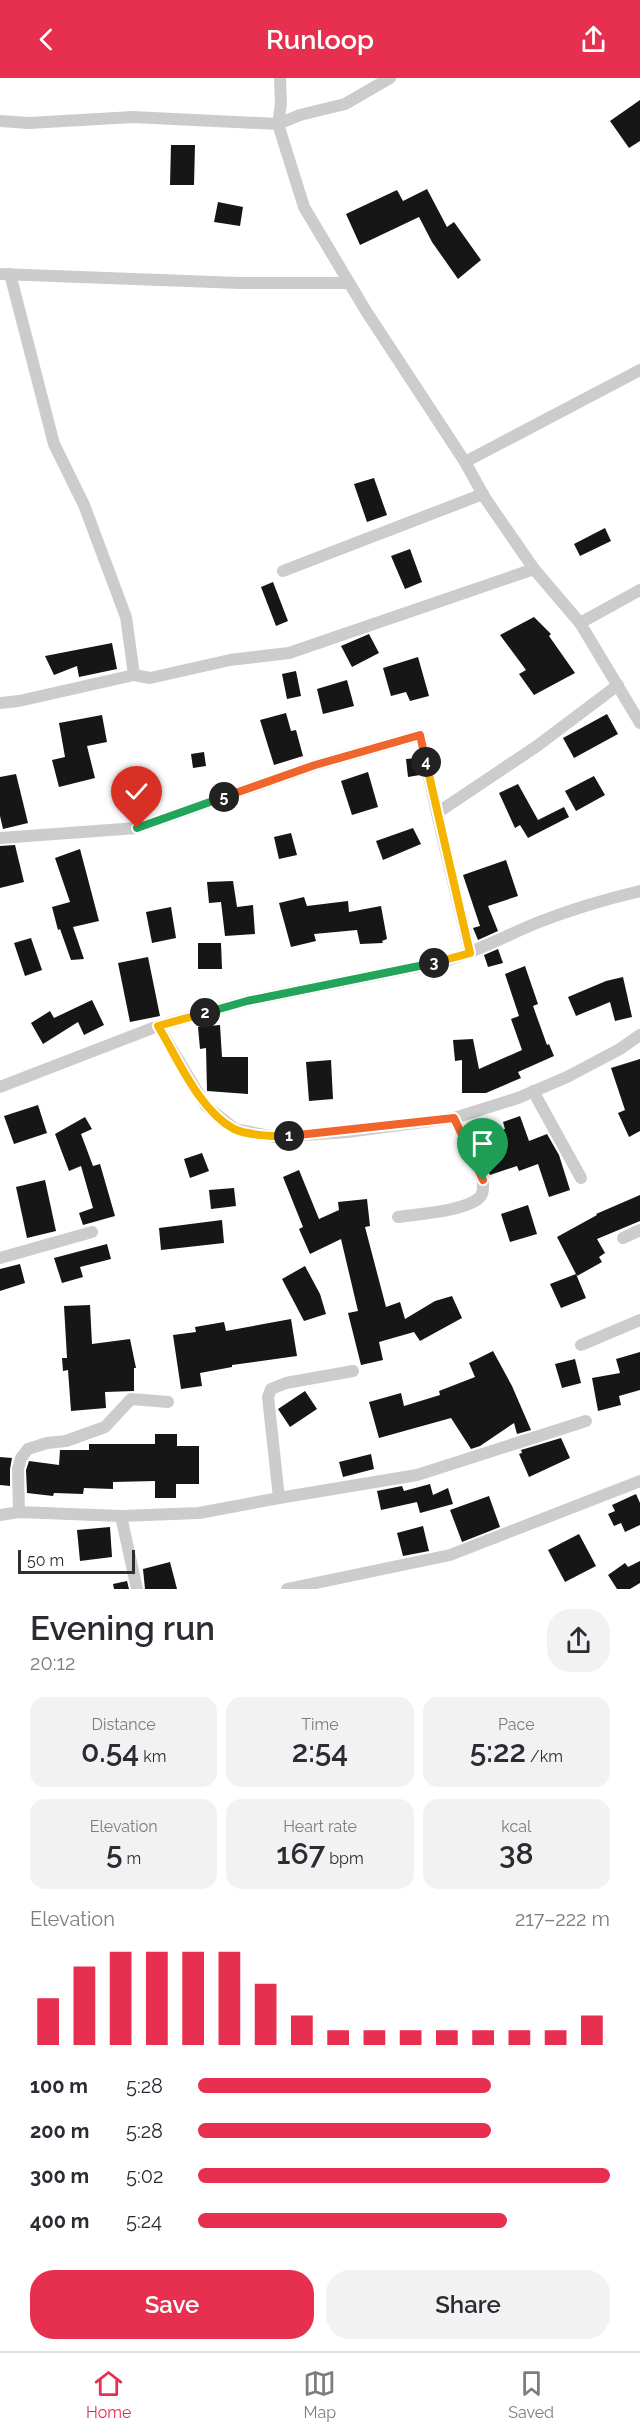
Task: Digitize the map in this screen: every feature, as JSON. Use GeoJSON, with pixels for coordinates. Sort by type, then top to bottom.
{"type":"FeatureCollection","features":[{"type":"Feature","properties":{"kind":"street"},"geometry":{"type":"LineString","coordinates":[[280,78],[281,103],[278,124],[304,207],[349,283],[465,462],[483,494],[534,569],[580,623],[640,723]]}},
{"type":"Feature","properties":{"kind":"street"},"geometry":{"type":"LineString","coordinates":[[0,121],[29,123],[133,117],[278,124],[300,115],[345,104],[390,78]]}},
{"type":"Feature","properties":{"kind":"street"},"geometry":{"type":"LineString","coordinates":[[134,675],[126,618],[84,505],[54,444],[5,274],[240,283],[349,283]]}},
{"type":"Feature","properties":{"kind":"street"},"geometry":{"type":"LineString","coordinates":[[465,462],[640,370]]}},
{"type":"Feature","properties":{"kind":"street"},"geometry":{"type":"LineString","coordinates":[[283,571],[483,494]]}},
{"type":"Feature","properties":{"kind":"street"},"geometry":{"type":"LineString","coordinates":[[0,703],[19,701],[134,675],[150,678],[230,660],[289,653],[534,569]]}},
{"type":"Feature","properties":{"kind":"street"},"geometry":{"type":"LineString","coordinates":[[580,623],[640,590]]}},
{"type":"Feature","properties":{"kind":"street"},"geometry":{"type":"LineString","coordinates":[[437,813],[537,746],[618,685]]}},
{"type":"Feature","properties":{"kind":"street"},"geometry":{"type":"LineString","coordinates":[[0,838],[137,828],[315,765],[420,735],[470,953]]}},
{"type":"Feature","properties":{"kind":"street"},"geometry":{"type":"LineString","coordinates":[[0,1087],[158,1026],[247,1001],[446,961],[598,901],[640,891]]}},
{"type":"Feature","properties":{"kind":"street"},"geometry":{"type":"LineString","coordinates":[[158,1026],[206,1106],[235,1130],[275,1137],[454,1118],[533,1091],[589,1066],[640,1035]]}},
{"type":"Feature","properties":{"kind":"street"},"geometry":{"type":"LineString","coordinates":[[533,1091],[581,1179]]}},
{"type":"Feature","properties":{"kind":"street"},"geometry":{"type":"LineString","coordinates":[[398,1216],[468,1204],[480,1198],[483,1191],[483,1180],[454,1118]]}},
{"type":"Feature","properties":{"kind":"street"},"geometry":{"type":"LineString","coordinates":[[623,1238],[640,1230]]}},
{"type":"Feature","properties":{"kind":"street"},"geometry":{"type":"LineString","coordinates":[[0,1258],[92,1232]]}},
{"type":"Feature","properties":{"kind":"street"},"geometry":{"type":"LineString","coordinates":[[581,1345],[640,1320]]}},
{"type":"Feature","properties":{"kind":"street"},"geometry":{"type":"LineString","coordinates":[[279,1498],[268,1397],[272,1389],[286,1383],[353,1371]]}},
{"type":"Feature","properties":{"kind":"street"},"geometry":{"type":"LineString","coordinates":[[19,1512],[18,1469],[21,1458],[28,1449],[47,1443],[66,1441],[105,1427],[131,1399],[168,1402]]}},
{"type":"Feature","properties":{"kind":"street"},"geometry":{"type":"LineString","coordinates":[[0,1515],[19,1512],[121,1516],[199,1513],[417,1475],[586,1421]]}},
{"type":"Feature","properties":{"kind":"street"},"geometry":{"type":"LineString","coordinates":[[287,1589],[450,1555],[640,1480]]}},
{"type":"Feature","properties":{"kind":"street"},"geometry":{"type":"LineString","coordinates":[[121,1516],[137,1589]]}},
{"type":"Feature","properties":{"kind":"building"},"geometry":{"type":"Polygon","coordinates":[[[640,100],[640,141],[629,148],[610,121],[640,100]]]}},
{"type":"Feature","properties":{"kind":"building"},"geometry":{"type":"Polygon","coordinates":[[[171,145],[195,145],[194,185],[170,185],[171,145]]]}},
{"type":"Feature","properties":{"kind":"building"},"geometry":{"type":"Polygon","coordinates":[[[427,189],[447,227],[454,222],[481,260],[458,279],[432,242],[419,217],[360,245],[346,214],[397,190],[403,201],[427,189]]]}},
{"type":"Feature","properties":{"kind":"building"},"geometry":{"type":"Polygon","coordinates":[[[218,202],[243,207],[240,226],[214,222],[218,202]]]}},
{"type":"Feature","properties":{"kind":"building"},"geometry":{"type":"Polygon","coordinates":[[[374,478],[387,515],[367,522],[354,484],[374,478]]]}},
{"type":"Feature","properties":{"kind":"building"},"geometry":{"type":"Polygon","coordinates":[[[605,528],[611,541],[580,556],[574,544],[605,528]]]}},
{"type":"Feature","properties":{"kind":"building"},"geometry":{"type":"Polygon","coordinates":[[[410,549],[422,582],[405,589],[391,556],[410,549]]]}},
{"type":"Feature","properties":{"kind":"building"},"geometry":{"type":"Polygon","coordinates":[[[273,582],[288,621],[276,626],[261,587],[273,582]]]}},
{"type":"Feature","properties":{"kind":"building"},"geometry":{"type":"Polygon","coordinates":[[[534,617],[551,634],[549,636],[575,673],[534,695],[519,674],[526,670],[500,635],[534,617]]]}},
{"type":"Feature","properties":{"kind":"building"},"geometry":{"type":"Polygon","coordinates":[[[369,634],[379,653],[352,667],[341,646],[369,634]]]}},
{"type":"Feature","properties":{"kind":"building"},"geometry":{"type":"Polygon","coordinates":[[[112,643],[117,669],[79,677],[77,666],[54,675],[45,656],[112,643]]]}},
{"type":"Feature","properties":{"kind":"building"},"geometry":{"type":"Polygon","coordinates":[[[418,657],[429,696],[410,701],[406,692],[391,696],[383,668],[418,657]]]}},
{"type":"Feature","properties":{"kind":"building"},"geometry":{"type":"Polygon","coordinates":[[[296,671],[301,696],[287,699],[282,674],[296,671]]]}},
{"type":"Feature","properties":{"kind":"building"},"geometry":{"type":"Polygon","coordinates":[[[347,680],[354,706],[323,714],[317,689],[347,680]]]}},
{"type":"Feature","properties":{"kind":"building"},"geometry":{"type":"Polygon","coordinates":[[[286,713],[291,731],[296,730],[303,756],[274,765],[260,720],[286,713]]]}},
{"type":"Feature","properties":{"kind":"building"},"geometry":{"type":"Polygon","coordinates":[[[607,714],[618,734],[574,758],[563,738],[607,714]]]}},
{"type":"Feature","properties":{"kind":"building"},"geometry":{"type":"Polygon","coordinates":[[[102,715],[107,742],[87,746],[95,778],[59,787],[52,760],[65,757],[59,723],[102,715]]]}},
{"type":"Feature","properties":{"kind":"building"},"geometry":{"type":"Polygon","coordinates":[[[204,752],[206,766],[193,768],[191,754],[204,752]]]}},
{"type":"Feature","properties":{"kind":"building"},"geometry":{"type":"Polygon","coordinates":[[[417,758],[420,775],[408,777],[406,759],[417,758]]]}},
{"type":"Feature","properties":{"kind":"building"},"geometry":{"type":"Polygon","coordinates":[[[368,772],[378,807],[352,815],[341,781],[368,772]]]}},
{"type":"Feature","properties":{"kind":"building"},"geometry":{"type":"Polygon","coordinates":[[[16,774],[28,823],[3,829],[0,816],[0,777],[16,774]]]}},
{"type":"Feature","properties":{"kind":"building"},"geometry":{"type":"Polygon","coordinates":[[[594,776],[605,795],[576,811],[565,791],[594,776]]]}},
{"type":"Feature","properties":{"kind":"building"},"geometry":{"type":"Polygon","coordinates":[[[518,784],[538,820],[564,807],[569,817],[528,838],[520,825],[515,828],[499,793],[518,784]]]}},
{"type":"Feature","properties":{"kind":"building"},"geometry":{"type":"Polygon","coordinates":[[[413,828],[421,844],[383,860],[376,841],[413,828]]]}},
{"type":"Feature","properties":{"kind":"building"},"geometry":{"type":"Polygon","coordinates":[[[291,833],[297,855],[279,859],[274,837],[291,833]]]}},
{"type":"Feature","properties":{"kind":"building"},"geometry":{"type":"Polygon","coordinates":[[[15,845],[24,882],[0,888],[0,846],[15,845]]]}},
{"type":"Feature","properties":{"kind":"building"},"geometry":{"type":"Polygon","coordinates":[[[80,849],[99,921],[73,927],[84,959],[71,960],[60,929],[58,930],[52,907],[70,902],[55,858],[80,849]]]}},
{"type":"Feature","properties":{"kind":"building"},"geometry":{"type":"Polygon","coordinates":[[[506,860],[518,896],[488,906],[498,931],[478,940],[473,928],[480,926],[463,875],[506,860]]]}},
{"type":"Feature","properties":{"kind":"building"},"geometry":{"type":"Polygon","coordinates":[[[233,881],[237,907],[253,905],[255,934],[225,936],[221,902],[209,903],[207,882],[233,881]]]}},
{"type":"Feature","properties":{"kind":"building"},"geometry":{"type":"Polygon","coordinates":[[[304,897],[307,906],[348,901],[349,912],[381,906],[387,939],[382,941],[383,943],[360,944],[357,930],[314,934],[316,941],[291,947],[279,903],[304,897]]]}},
{"type":"Feature","properties":{"kind":"building"},"geometry":{"type":"Polygon","coordinates":[[[171,907],[176,938],[152,943],[146,912],[171,907]]]}},
{"type":"Feature","properties":{"kind":"building"},"geometry":{"type":"Polygon","coordinates":[[[31,938],[42,970],[25,976],[14,943],[31,938]]]}},
{"type":"Feature","properties":{"kind":"building"},"geometry":{"type":"Polygon","coordinates":[[[198,943],[221,943],[222,969],[198,969],[198,943]]]}},
{"type":"Feature","properties":{"kind":"building"},"geometry":{"type":"Polygon","coordinates":[[[498,949],[503,963],[488,967],[484,955],[498,949]]]}},
{"type":"Feature","properties":{"kind":"building"},"geometry":{"type":"Polygon","coordinates":[[[148,957],[160,1016],[130,1022],[118,963],[148,957]]]}},
{"type":"Feature","properties":{"kind":"building"},"geometry":{"type":"Polygon","coordinates":[[[525,966],[538,1004],[533,1006],[547,1045],[549,1044],[554,1056],[518,1072],[521,1078],[486,1093],[462,1093],[462,1060],[455,1061],[453,1040],[473,1039],[479,1069],[522,1050],[511,1019],[519,1016],[505,974],[525,966]]]}},
{"type":"Feature","properties":{"kind":"building"},"geometry":{"type":"Polygon","coordinates":[[[623,977],[632,1017],[615,1021],[610,1002],[576,1016],[568,997],[606,981],[623,977]]]}},
{"type":"Feature","properties":{"kind":"building"},"geometry":{"type":"Polygon","coordinates":[[[92,1000],[104,1025],[84,1035],[78,1022],[43,1044],[31,1023],[50,1011],[54,1018],[92,1000]]]}},
{"type":"Feature","properties":{"kind":"building"},"geometry":{"type":"Polygon","coordinates":[[[220,1025],[222,1057],[248,1057],[248,1094],[207,1091],[206,1048],[200,1049],[198,1027],[220,1025]]]}},
{"type":"Feature","properties":{"kind":"building"},"geometry":{"type":"Polygon","coordinates":[[[640,1059],[640,1131],[629,1137],[618,1113],[625,1110],[611,1068],[640,1059]]]}},
{"type":"Feature","properties":{"kind":"building"},"geometry":{"type":"Polygon","coordinates":[[[331,1060],[333,1099],[309,1101],[306,1062],[331,1060]]]}},
{"type":"Feature","properties":{"kind":"building"},"geometry":{"type":"Polygon","coordinates":[[[38,1105],[47,1133],[14,1144],[4,1116],[38,1105]]]}},
{"type":"Feature","properties":{"kind":"building"},"geometry":{"type":"Polygon","coordinates":[[[520,1116],[529,1141],[547,1134],[559,1155],[570,1190],[549,1197],[538,1164],[519,1171],[517,1166],[490,1175],[473,1139],[505,1129],[503,1122],[520,1116]]]}},
{"type":"Feature","properties":{"kind":"building"},"geometry":{"type":"Polygon","coordinates":[[[85,1117],[92,1129],[81,1134],[93,1166],[100,1164],[115,1216],[83,1225],[79,1213],[93,1208],[81,1166],[69,1171],[55,1134],[85,1117]]]}},
{"type":"Feature","properties":{"kind":"building"},"geometry":{"type":"Polygon","coordinates":[[[202,1153],[209,1171],[190,1178],[184,1159],[202,1153]]]}},
{"type":"Feature","properties":{"kind":"building"},"geometry":{"type":"Polygon","coordinates":[[[299,1170],[319,1219],[339,1210],[338,1202],[367,1199],[370,1226],[365,1227],[386,1307],[400,1302],[405,1319],[435,1301],[452,1296],[462,1318],[420,1341],[414,1332],[379,1342],[383,1360],[361,1365],[348,1313],[358,1311],[341,1239],[310,1254],[299,1229],[303,1227],[283,1177],[299,1170]]]}},
{"type":"Feature","properties":{"kind":"building"},"geometry":{"type":"Polygon","coordinates":[[[45,1180],[56,1231],[27,1238],[16,1187],[45,1180]]]}},
{"type":"Feature","properties":{"kind":"building"},"geometry":{"type":"Polygon","coordinates":[[[234,1188],[236,1206],[211,1209],[209,1190],[234,1188]]]}},
{"type":"Feature","properties":{"kind":"building"},"geometry":{"type":"Polygon","coordinates":[[[640,1195],[640,1221],[597,1239],[605,1253],[599,1257],[602,1262],[577,1276],[557,1237],[596,1214],[640,1195]]]}},
{"type":"Feature","properties":{"kind":"building"},"geometry":{"type":"Polygon","coordinates":[[[528,1205],[537,1234],[510,1242],[501,1214],[528,1205]]]}},
{"type":"Feature","properties":{"kind":"building"},"geometry":{"type":"Polygon","coordinates":[[[222,1220],[224,1243],[161,1250],[159,1228],[222,1220]]]}},
{"type":"Feature","properties":{"kind":"building"},"geometry":{"type":"Polygon","coordinates":[[[107,1244],[111,1259],[80,1267],[83,1277],[62,1283],[54,1258],[107,1244]]]}},
{"type":"Feature","properties":{"kind":"building"},"geometry":{"type":"Polygon","coordinates":[[[20,1264],[25,1283],[0,1291],[0,1269],[20,1264]]]}},
{"type":"Feature","properties":{"kind":"building"},"geometry":{"type":"Polygon","coordinates":[[[305,1266],[320,1294],[326,1314],[304,1321],[282,1279],[305,1266]]]}},
{"type":"Feature","properties":{"kind":"building"},"geometry":{"type":"Polygon","coordinates":[[[576,1274],[586,1298],[561,1308],[550,1284],[576,1274]]]}},
{"type":"Feature","properties":{"kind":"building"},"geometry":{"type":"Polygon","coordinates":[[[90,1305],[92,1344],[130,1339],[136,1368],[134,1368],[134,1391],[105,1392],[106,1408],[71,1411],[68,1370],[63,1371],[62,1358],[67,1358],[64,1306],[90,1305]]]}},
{"type":"Feature","properties":{"kind":"building"},"geometry":{"type":"Polygon","coordinates":[[[291,1319],[297,1356],[232,1365],[232,1367],[200,1373],[202,1386],[181,1389],[173,1335],[196,1332],[195,1327],[224,1322],[226,1331],[291,1319]]]}},
{"type":"Feature","properties":{"kind":"building"},"geometry":{"type":"Polygon","coordinates":[[[493,1351],[512,1386],[531,1430],[517,1434],[514,1423],[480,1446],[471,1449],[451,1418],[379,1438],[369,1402],[401,1393],[404,1406],[440,1395],[439,1391],[475,1377],[469,1363],[493,1351]]]}},
{"type":"Feature","properties":{"kind":"building"},"geometry":{"type":"Polygon","coordinates":[[[640,1352],[640,1390],[619,1396],[621,1405],[598,1411],[592,1378],[620,1373],[616,1359],[640,1352]]]}},
{"type":"Feature","properties":{"kind":"building"},"geometry":{"type":"Polygon","coordinates":[[[575,1359],[581,1383],[562,1388],[555,1364],[575,1359]]]}},
{"type":"Feature","properties":{"kind":"building"},"geometry":{"type":"Polygon","coordinates":[[[305,1391],[317,1409],[290,1427],[278,1409],[305,1391]]]}},
{"type":"Feature","properties":{"kind":"building"},"geometry":{"type":"Polygon","coordinates":[[[155,1434],[177,1434],[177,1446],[199,1446],[199,1484],[176,1484],[176,1498],[155,1498],[155,1481],[113,1482],[113,1489],[84,1488],[83,1494],[54,1493],[53,1496],[27,1493],[26,1470],[29,1461],[59,1465],[60,1450],[89,1450],[89,1444],[155,1444],[155,1434]]]}},
{"type":"Feature","properties":{"kind":"building"},"geometry":{"type":"Polygon","coordinates":[[[561,1438],[570,1458],[529,1477],[519,1454],[522,1453],[521,1450],[561,1438]]]}},
{"type":"Feature","properties":{"kind":"building"},"geometry":{"type":"Polygon","coordinates":[[[371,1454],[374,1469],[343,1477],[339,1462],[371,1454]]]}},
{"type":"Feature","properties":{"kind":"building"},"geometry":{"type":"Polygon","coordinates":[[[0,1457],[12,1458],[10,1486],[0,1485],[0,1457]]]}},
{"type":"Feature","properties":{"kind":"building"},"geometry":{"type":"Polygon","coordinates":[[[430,1484],[433,1495],[448,1488],[453,1504],[420,1513],[417,1502],[381,1510],[377,1491],[402,1486],[404,1491],[430,1484]]]}},
{"type":"Feature","properties":{"kind":"building"},"geometry":{"type":"Polygon","coordinates":[[[636,1494],[640,1503],[640,1525],[625,1532],[621,1523],[614,1526],[608,1514],[615,1511],[612,1505],[636,1494]]]}},
{"type":"Feature","properties":{"kind":"building"},"geometry":{"type":"Polygon","coordinates":[[[489,1496],[500,1527],[462,1542],[450,1510],[489,1496]]]}},
{"type":"Feature","properties":{"kind":"building"},"geometry":{"type":"Polygon","coordinates":[[[423,1526],[429,1551],[403,1556],[397,1533],[423,1526]]]}},
{"type":"Feature","properties":{"kind":"building"},"geometry":{"type":"Polygon","coordinates":[[[110,1527],[112,1557],[80,1561],[77,1530],[110,1527]]]}},
{"type":"Feature","properties":{"kind":"building"},"geometry":{"type":"Polygon","coordinates":[[[579,1534],[596,1566],[565,1582],[548,1550],[579,1534]]]}},
{"type":"Feature","properties":{"kind":"building"},"geometry":{"type":"Polygon","coordinates":[[[640,1561],[640,1583],[630,1589],[617,1589],[608,1575],[625,1563],[628,1567],[640,1561]]]}},
{"type":"Feature","properties":{"kind":"building"},"geometry":{"type":"Polygon","coordinates":[[[170,1562],[177,1589],[145,1589],[143,1569],[170,1562]]]}},
{"type":"Feature","properties":{"kind":"building"},"geometry":{"type":"Polygon","coordinates":[[[127,1581],[129,1589],[114,1589],[113,1584],[127,1581]]]}},
{"type":"Feature","properties":{"kind":"route"},"geometry":{"type":"LineString","coordinates":[[137,828],[315,765],[420,735],[470,953],[446,961],[247,1001],[158,1026],[206,1106],[235,1130],[275,1137],[454,1118],[483,1180]]}}]}
